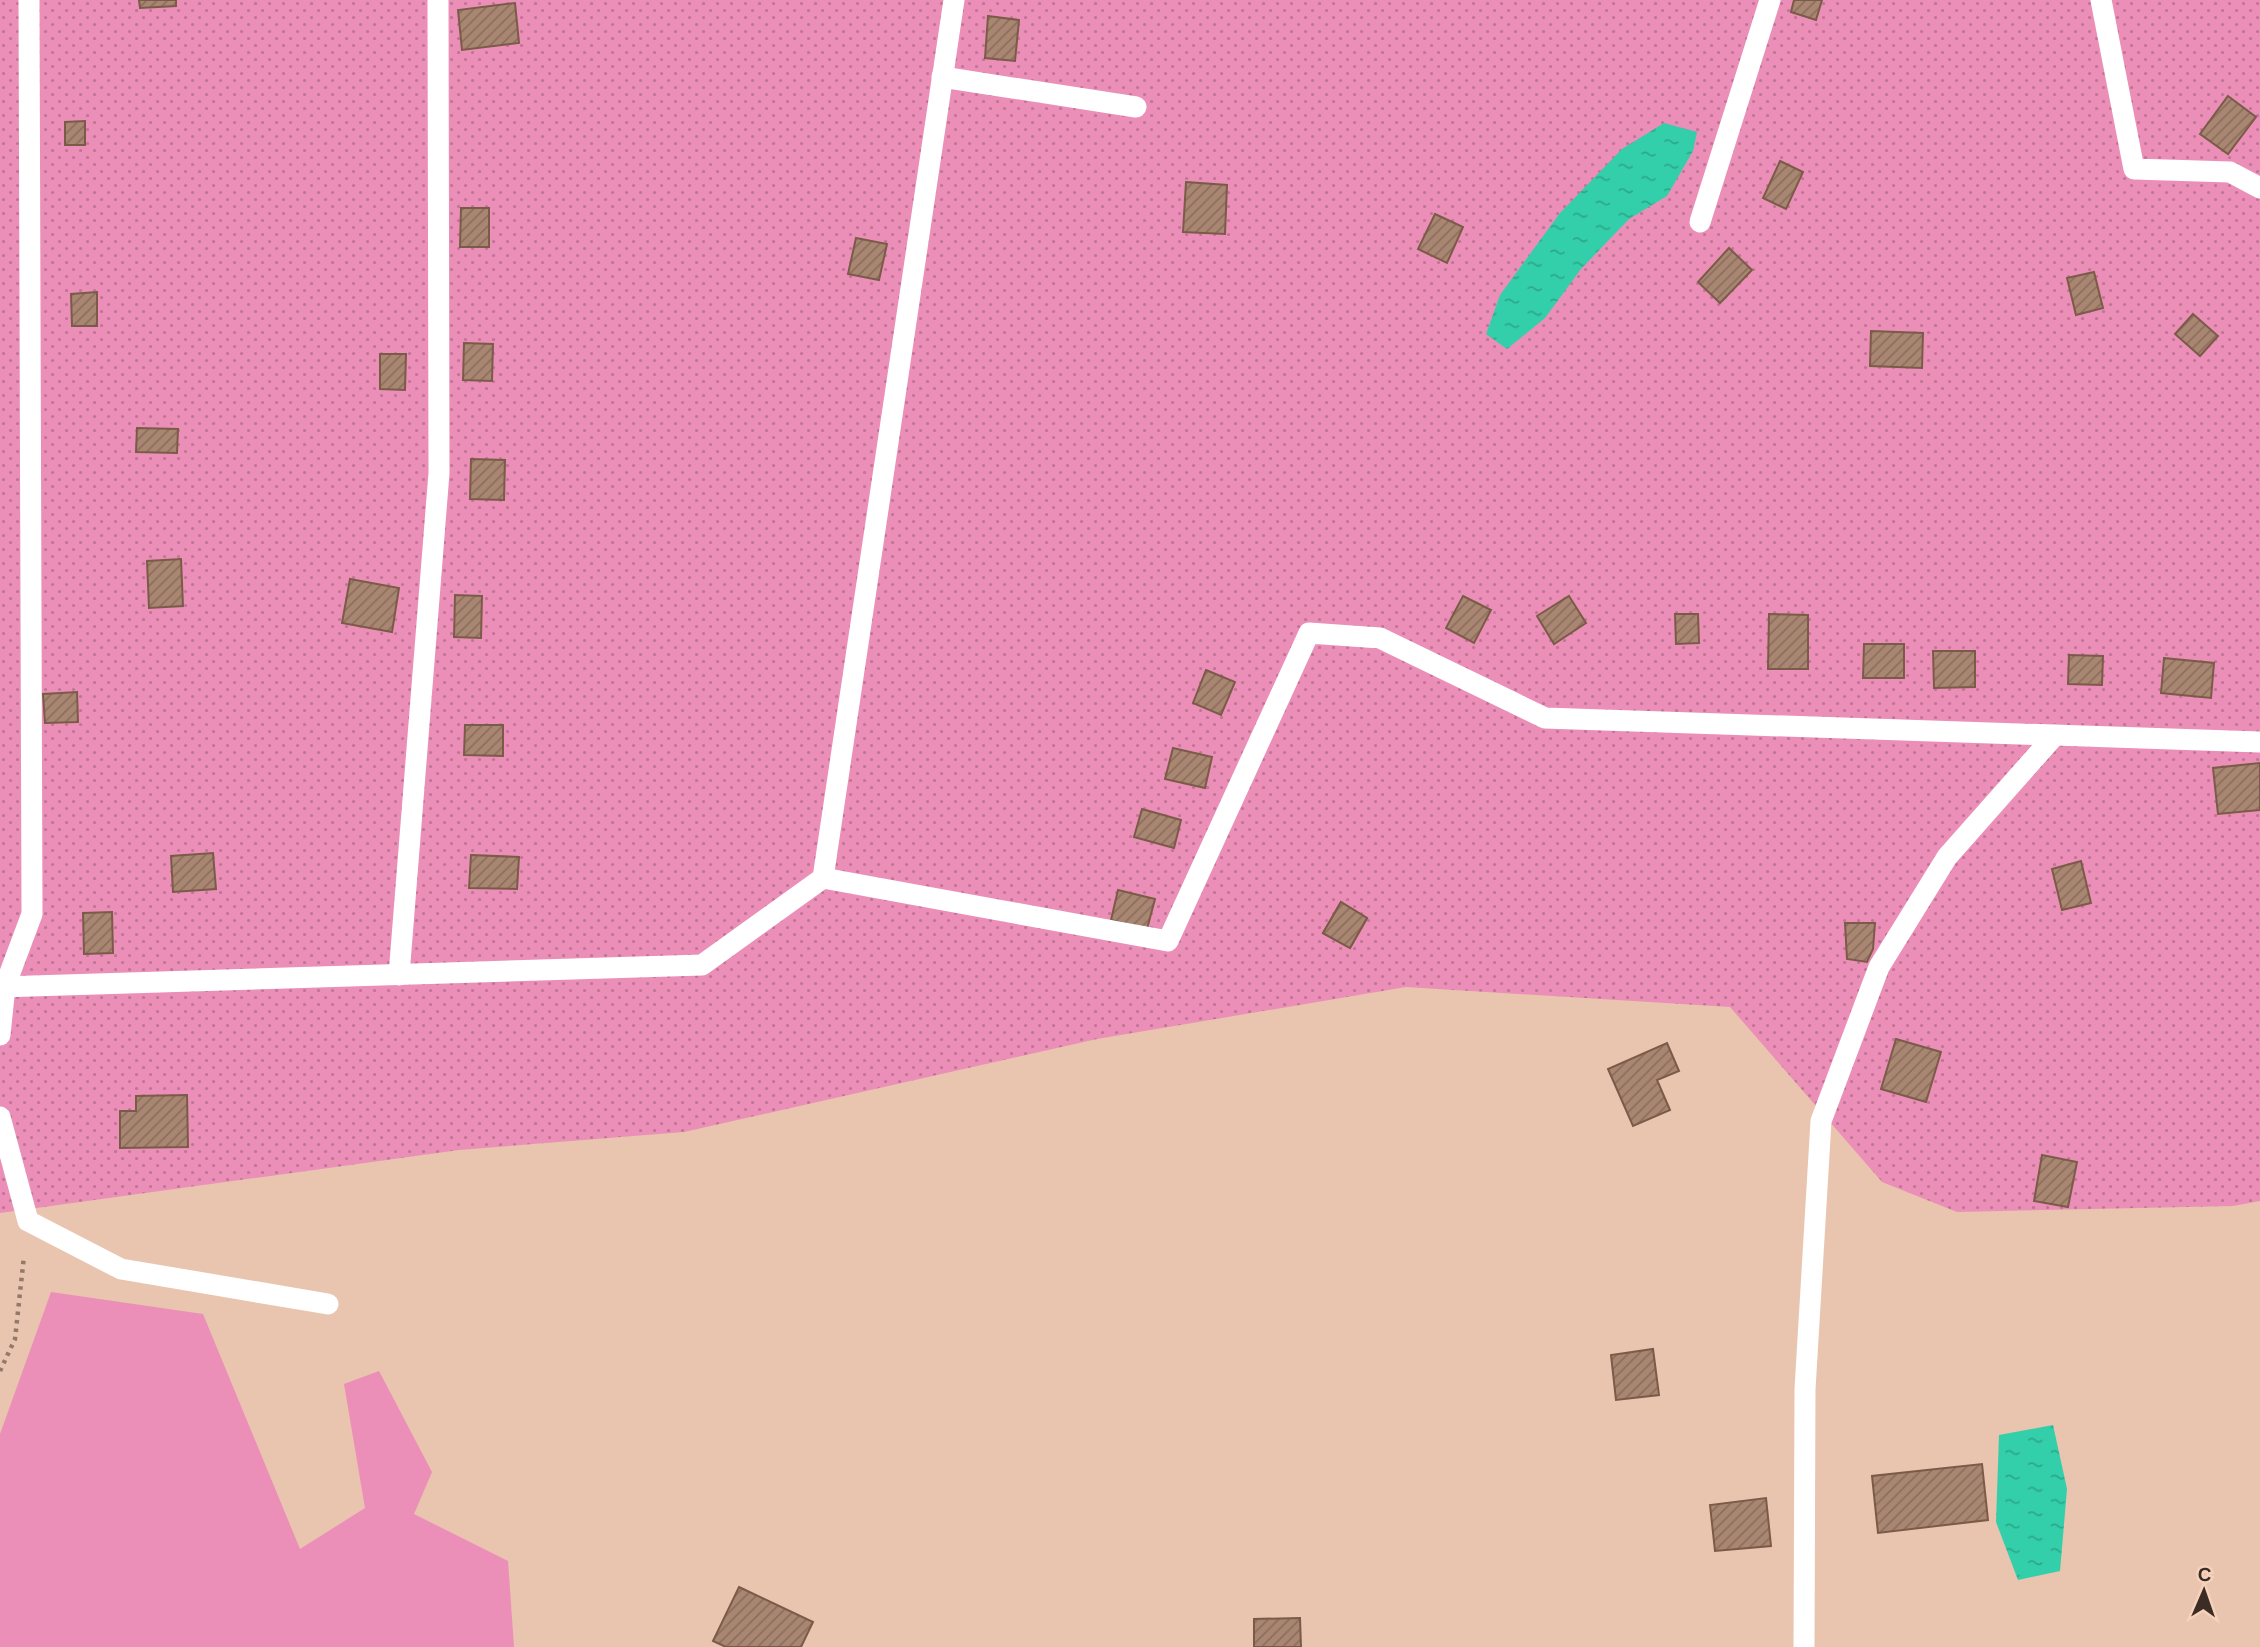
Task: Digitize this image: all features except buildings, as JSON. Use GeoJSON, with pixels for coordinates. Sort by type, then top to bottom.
{"type":"FeatureCollection","features":[{"type":"Feature","properties":{"kind":"lane"},"geometry":{"type":"LineString","coordinates":[[0,1034],[2,987],[32,915],[29,0]]}},
{"type":"Feature","properties":{"kind":"lane"},"geometry":{"type":"LineString","coordinates":[[399,975],[439,473],[438,0]]}},
{"type":"Feature","properties":{"kind":"lane"},"geometry":{"type":"LineString","coordinates":[[2,987],[702,965],[823,878],[954,0]]}},
{"type":"Feature","properties":{"kind":"lane"},"geometry":{"type":"LineString","coordinates":[[1700,222],[1770,0]]}},
{"type":"Feature","properties":{"kind":"lane"},"geometry":{"type":"LineString","coordinates":[[2101,0],[2134,169],[2230,172],[2260,188]]}},
{"type":"Feature","properties":{"kind":"lane"},"geometry":{"type":"LineString","coordinates":[[942,76],[1136,107]]}},
{"type":"Feature","properties":{"kind":"lane"},"geometry":{"type":"LineString","coordinates":[[823,878],[1168,941],[1309,633],[1380,638],[1545,718],[2260,742]]}},
{"type":"Feature","properties":{"kind":"lane"},"geometry":{"type":"LineString","coordinates":[[1804,1647],[1805,1389],[1821,1121],[1879,967],[1947,857],[2055,735]]}},
{"type":"Feature","properties":{"kind":"lane"},"geometry":{"type":"LineString","coordinates":[[0,1117],[28,1221],[121,1269],[328,1304]]}},
{"type":"Feature","properties":{"kind":"path"},"geometry":{"type":"LineString","coordinates":[[0,1371],[15,1339],[28,1221]]}},
{"type":"Feature","properties":{"kind":"shaded area"},"geometry":{"type":"Polygon","coordinates":[[[0,0],[2260,0],[2260,1201],[2233,1206],[1957,1212],[1882,1182],[1730,1007],[1406,987],[1097,1039],[684,1132],[459,1150],[0,1213],[0,0]]]}},
{"type":"Feature","properties":{"kind":"shaded area"},"geometry":{"type":"Polygon","coordinates":[[[51,1292],[203,1314],[300,1549],[365,1508],[344,1384],[379,1371],[432,1472],[414,1514],[508,1561],[514,1647],[0,1647],[0,1434],[51,1292]]]}},
{"type":"Feature","properties":{"kind":"water"},"geometry":{"type":"Polygon","coordinates":[[[1664,123],[1697,132],[1693,151],[1667,196],[1629,219],[1581,269],[1545,318],[1507,349],[1486,334],[1500,295],[1560,213],[1622,149],[1664,123]]]}},
{"type":"Feature","properties":{"kind":"water"},"geometry":{"type":"Polygon","coordinates":[[[2053,1425],[2067,1489],[2060,1571],[2018,1580],[1996,1522],[1999,1435],[2053,1425]]]}}]}
